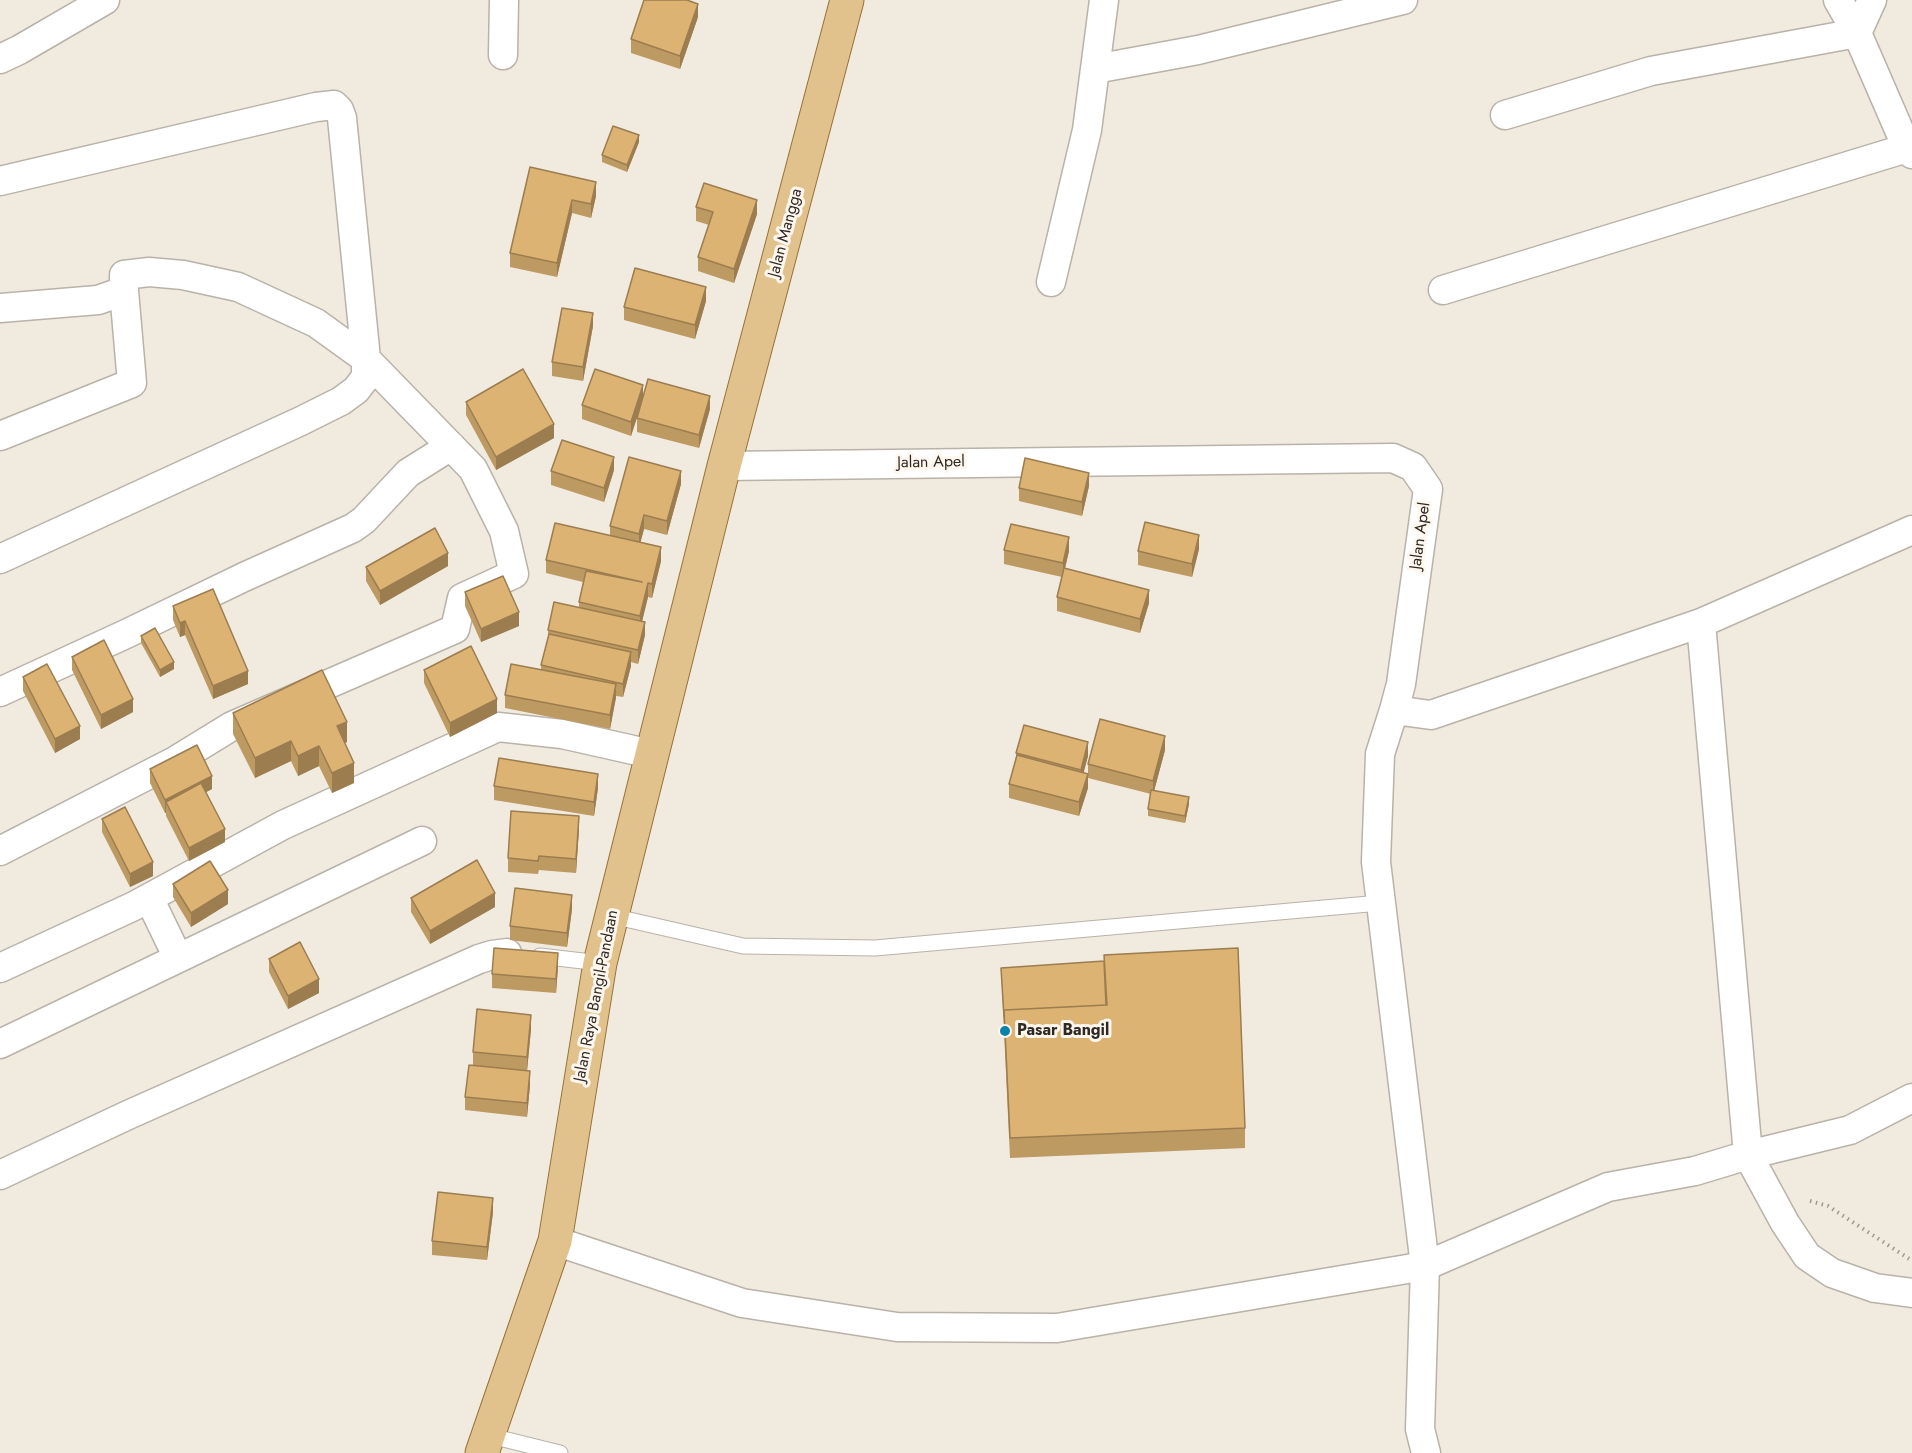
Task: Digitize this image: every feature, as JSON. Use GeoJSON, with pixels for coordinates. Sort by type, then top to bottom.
{"type":"FeatureCollection","features":[{"type":"Feature","properties":{"kind":"main road","name":"Jalan Mangga"},"geometry":{"type":"LineString","coordinates":[[724,466],[848,0]]}},
{"type":"Feature","properties":{"kind":"main road","name":"Jalan Raya Bangil-Pandaan"},"geometry":{"type":"LineString","coordinates":[[484,1444],[555,1241],[600,963],[724,466]]}},
{"type":"Feature","properties":{"kind":"street"},"geometry":{"type":"LineString","coordinates":[[0,59],[105,0]]}},
{"type":"Feature","properties":{"kind":"street"},"geometry":{"type":"LineString","coordinates":[[503,55],[504,0]]}},
{"type":"Feature","properties":{"kind":"street"},"geometry":{"type":"LineString","coordinates":[[1051,282],[1087,130],[1104,0]]}},
{"type":"Feature","properties":{"kind":"street"},"geometry":{"type":"LineString","coordinates":[[1095,69],[1198,50],[1403,0]]}},
{"type":"Feature","properties":{"kind":"street"},"geometry":{"type":"LineString","coordinates":[[1443,290],[1910,151],[1857,33],[1838,0]]}},
{"type":"Feature","properties":{"kind":"street"},"geometry":{"type":"LineString","coordinates":[[1857,33],[1872,0]]}},
{"type":"Feature","properties":{"kind":"street"},"geometry":{"type":"LineString","coordinates":[[1505,115],[1651,71],[1857,33]]}},
{"type":"Feature","properties":{"kind":"street"},"geometry":{"type":"LineString","coordinates":[[0,181],[316,107],[334,105],[342,118],[366,359],[366,377],[356,390],[341,401],[0,559]]}},
{"type":"Feature","properties":{"kind":"street"},"geometry":{"type":"LineString","coordinates":[[0,436],[132,382],[124,275],[149,272],[183,274],[238,287],[316,323],[366,359],[451,446],[473,469],[504,531],[514,574],[462,598],[455,629],[232,726],[174,761],[0,851]]}},
{"type":"Feature","properties":{"kind":"street"},"geometry":{"type":"LineString","coordinates":[[0,308],[98,300],[124,291]]}},
{"type":"Feature","properties":{"kind":"street"},"geometry":{"type":"LineString","coordinates":[[0,692],[353,528],[364,520],[408,473],[451,446]]}},
{"type":"Feature","properties":{"kind":"street","name":"Jalan Apel"},"geometry":{"type":"LineString","coordinates":[[724,466],[1393,458],[1413,467],[1428,489],[1401,684],[1380,754],[1376,862],[1425,1266],[1420,1429],[1426,1453]]}},
{"type":"Feature","properties":{"kind":"street"},"geometry":{"type":"LineString","coordinates":[[1394,710],[1431,715],[1701,623],[1912,530]]}},
{"type":"Feature","properties":{"kind":"street"},"geometry":{"type":"LineString","coordinates":[[1701,623],[1748,1155],[1785,1223],[1807,1256],[1832,1273],[1875,1288],[1912,1293]]}},
{"type":"Feature","properties":{"kind":"street"},"geometry":{"type":"LineString","coordinates":[[0,968],[149,898],[283,825],[498,727],[562,734],[651,754]]}},
{"type":"Feature","properties":{"kind":"street"},"geometry":{"type":"LineString","coordinates":[[0,1044],[422,841]]}},
{"type":"Feature","properties":{"kind":"street"},"geometry":{"type":"LineString","coordinates":[[149,898],[178,958]]}},
{"type":"Feature","properties":{"kind":"street"},"geometry":{"type":"LineString","coordinates":[[0,1175],[128,1115],[479,959],[492,955],[519,954]]}},
{"type":"Feature","properties":{"kind":"street"},"geometry":{"type":"LineString","coordinates":[[555,1241],[742,1303],[897,1327],[1057,1328],[1425,1266],[1608,1187],[1695,1171],[1748,1155],[1850,1130],[1912,1098]]}},
{"type":"Feature","properties":{"kind":"lane"},"geometry":{"type":"LineString","coordinates":[[612,916],[743,946],[875,948],[1380,903]]}},
{"type":"Feature","properties":{"kind":"lane"},"geometry":{"type":"LineString","coordinates":[[519,954],[600,963]]}},
{"type":"Feature","properties":{"kind":"lane"},"geometry":{"type":"LineString","coordinates":[[484,1444],[560,1453]]}},
{"type":"Feature","properties":{"kind":"path"},"geometry":{"type":"LineString","coordinates":[[1809,1200],[1828,1206],[1912,1261]]}},
{"type":"Feature","properties":{"kind":"building"},"geometry":{"type":"Polygon","coordinates":[[[644,0],[687,0],[698,4],[680,56],[631,39],[644,0]]]}},
{"type":"Feature","properties":{"kind":"building"},"geometry":{"type":"Polygon","coordinates":[[[613,126],[639,135],[627,165],[602,155],[613,126]]]}},
{"type":"Feature","properties":{"kind":"building"},"geometry":{"type":"Polygon","coordinates":[[[530,167],[596,182],[591,204],[572,200],[557,263],[510,253],[530,167]]]}},
{"type":"Feature","properties":{"kind":"building"},"geometry":{"type":"Polygon","coordinates":[[[704,183],[757,200],[734,269],[698,257],[713,212],[696,207],[704,183]]]}},
{"type":"Feature","properties":{"kind":"building"},"geometry":{"type":"Polygon","coordinates":[[[635,268],[706,287],[695,325],[624,307],[635,268]]]}},
{"type":"Feature","properties":{"kind":"building"},"geometry":{"type":"Polygon","coordinates":[[[562,308],[593,313],[583,367],[552,362],[562,308]]]}},
{"type":"Feature","properties":{"kind":"building"},"geometry":{"type":"Polygon","coordinates":[[[523,369],[554,424],[496,457],[466,402],[523,369]]]}},
{"type":"Feature","properties":{"kind":"building"},"geometry":{"type":"Polygon","coordinates":[[[595,369],[643,385],[631,422],[582,405],[595,369]]]}},
{"type":"Feature","properties":{"kind":"building"},"geometry":{"type":"Polygon","coordinates":[[[648,379],[710,396],[699,435],[637,418],[648,379]]]}},
{"type":"Feature","properties":{"kind":"building"},"geometry":{"type":"Polygon","coordinates":[[[562,440],[614,457],[604,488],[551,471],[562,440]]]}},
{"type":"Feature","properties":{"kind":"building"},"geometry":{"type":"Polygon","coordinates":[[[629,457],[681,471],[667,521],[644,515],[639,534],[610,526],[629,457]]]}},
{"type":"Feature","properties":{"kind":"building"},"geometry":{"type":"Polygon","coordinates":[[[1025,458],[1089,473],[1082,502],[1019,488],[1025,458]]]}},
{"type":"Feature","properties":{"kind":"building"},"geometry":{"type":"Polygon","coordinates":[[[1145,522],[1199,535],[1192,564],[1138,551],[1145,522]]]}},
{"type":"Feature","properties":{"kind":"building"},"geometry":{"type":"Polygon","coordinates":[[[555,523],[661,547],[652,584],[648,583],[640,616],[579,602],[586,571],[642,582],[546,560],[555,523]]]}},
{"type":"Feature","properties":{"kind":"building"},"geometry":{"type":"Polygon","coordinates":[[[1011,524],[1069,537],[1063,563],[1004,550],[1011,524]]]}},
{"type":"Feature","properties":{"kind":"building"},"geometry":{"type":"Polygon","coordinates":[[[435,528],[448,553],[380,591],[366,567],[435,528]]]}},
{"type":"Feature","properties":{"kind":"building"},"geometry":{"type":"Polygon","coordinates":[[[1064,568],[1149,590],[1140,619],[1057,597],[1064,568]]]}},
{"type":"Feature","properties":{"kind":"building"},"geometry":{"type":"Polygon","coordinates":[[[503,576],[519,612],[481,629],[465,592],[503,576]]]}},
{"type":"Feature","properties":{"kind":"building"},"geometry":{"type":"Polygon","coordinates":[[[213,589],[248,671],[213,686],[185,621],[180,623],[173,606],[213,589]]]}},
{"type":"Feature","properties":{"kind":"building"},"geometry":{"type":"Polygon","coordinates":[[[554,602],[645,622],[638,650],[548,630],[554,602]]]}},
{"type":"Feature","properties":{"kind":"building"},"geometry":{"type":"Polygon","coordinates":[[[155,628],[174,662],[160,670],[141,636],[155,628]]]}},
{"type":"Feature","properties":{"kind":"building"},"geometry":{"type":"Polygon","coordinates":[[[549,634],[631,652],[623,684],[541,665],[549,634]]]}},
{"type":"Feature","properties":{"kind":"building"},"geometry":{"type":"Polygon","coordinates":[[[104,640],[133,699],[101,715],[72,657],[104,640]]]}},
{"type":"Feature","properties":{"kind":"building"},"geometry":{"type":"Polygon","coordinates":[[[471,646],[497,699],[450,723],[424,670],[471,646]]]}},
{"type":"Feature","properties":{"kind":"building"},"geometry":{"type":"Polygon","coordinates":[[[47,664],[80,726],[55,739],[23,677],[47,664]]]}},
{"type":"Feature","properties":{"kind":"building"},"geometry":{"type":"Polygon","coordinates":[[[511,664],[616,684],[610,715],[505,695],[511,664]]]}},
{"type":"Feature","properties":{"kind":"building"},"geometry":{"type":"Polygon","coordinates":[[[322,670],[347,722],[337,726],[354,763],[332,773],[319,746],[298,756],[291,741],[255,758],[233,713],[322,670]]]}},
{"type":"Feature","properties":{"kind":"building"},"geometry":{"type":"Polygon","coordinates":[[[1100,719],[1165,736],[1153,781],[1088,764],[1100,719]]]}},
{"type":"Feature","properties":{"kind":"building"},"geometry":{"type":"Polygon","coordinates":[[[1024,725],[1088,742],[1081,770],[1016,753],[1024,725]]]}},
{"type":"Feature","properties":{"kind":"building"},"geometry":{"type":"Polygon","coordinates":[[[197,745],[212,776],[165,800],[150,769],[197,745]]]}},
{"type":"Feature","properties":{"kind":"building"},"geometry":{"type":"Polygon","coordinates":[[[1017,755],[1088,774],[1079,802],[1009,784],[1017,755]]]}},
{"type":"Feature","properties":{"kind":"building"},"geometry":{"type":"Polygon","coordinates":[[[499,758],[598,774],[594,802],[494,786],[499,758]]]}},
{"type":"Feature","properties":{"kind":"building"},"geometry":{"type":"Polygon","coordinates":[[[201,783],[225,829],[189,848],[166,802],[201,783]]]}},
{"type":"Feature","properties":{"kind":"building"},"geometry":{"type":"Polygon","coordinates":[[[1151,790],[1189,797],[1185,816],[1148,809],[1151,790]]]}},
{"type":"Feature","properties":{"kind":"building"},"geometry":{"type":"Polygon","coordinates":[[[125,807],[153,862],[130,874],[102,819],[125,807]]]}},
{"type":"Feature","properties":{"kind":"building"},"geometry":{"type":"Polygon","coordinates":[[[511,811],[579,816],[576,859],[539,856],[538,861],[508,858],[511,811]]]}},
{"type":"Feature","properties":{"kind":"building"},"geometry":{"type":"Polygon","coordinates":[[[477,860],[495,893],[430,931],[411,898],[477,860]]]}},
{"type":"Feature","properties":{"kind":"building"},"geometry":{"type":"Polygon","coordinates":[[[210,861],[228,890],[191,913],[173,884],[210,861]]]}},
{"type":"Feature","properties":{"kind":"building"},"geometry":{"type":"Polygon","coordinates":[[[515,888],[572,895],[567,933],[510,926],[515,888]]]}},
{"type":"Feature","properties":{"kind":"building"},"geometry":{"type":"Polygon","coordinates":[[[300,942],[319,979],[288,996],[269,959],[300,942]]]}},
{"type":"Feature","properties":{"kind":"building"},"geometry":{"type":"Polygon","coordinates":[[[494,948],[558,953],[556,979],[492,974],[494,948]]]}},
{"type":"Feature","properties":{"kind":"building"},"geometry":{"type":"Polygon","coordinates":[[[1238,948],[1245,1128],[1010,1138],[1004,1010],[1107,1005],[1104,955],[1238,948]]]}},
{"type":"Feature","properties":{"kind":"building"},"geometry":{"type":"Polygon","coordinates":[[[1104,961],[1106,1005],[1004,1010],[1004,1017],[1001,968],[1104,961]]]}},
{"type":"Feature","properties":{"kind":"building"},"geometry":{"type":"Polygon","coordinates":[[[477,1009],[531,1015],[527,1057],[473,1052],[477,1009]]]}},
{"type":"Feature","properties":{"kind":"building"},"geometry":{"type":"Polygon","coordinates":[[[469,1065],[530,1071],[527,1103],[465,1097],[469,1065]]]}},
{"type":"Feature","properties":{"kind":"building"},"geometry":{"type":"Polygon","coordinates":[[[438,1192],[493,1198],[487,1247],[432,1241],[438,1192]]]}},
{"type":"Feature","properties":{"kind":"place","name":"Pasar Bangil"},"geometry":{"type":"Point","coordinates":[1005,1031]}}]}
